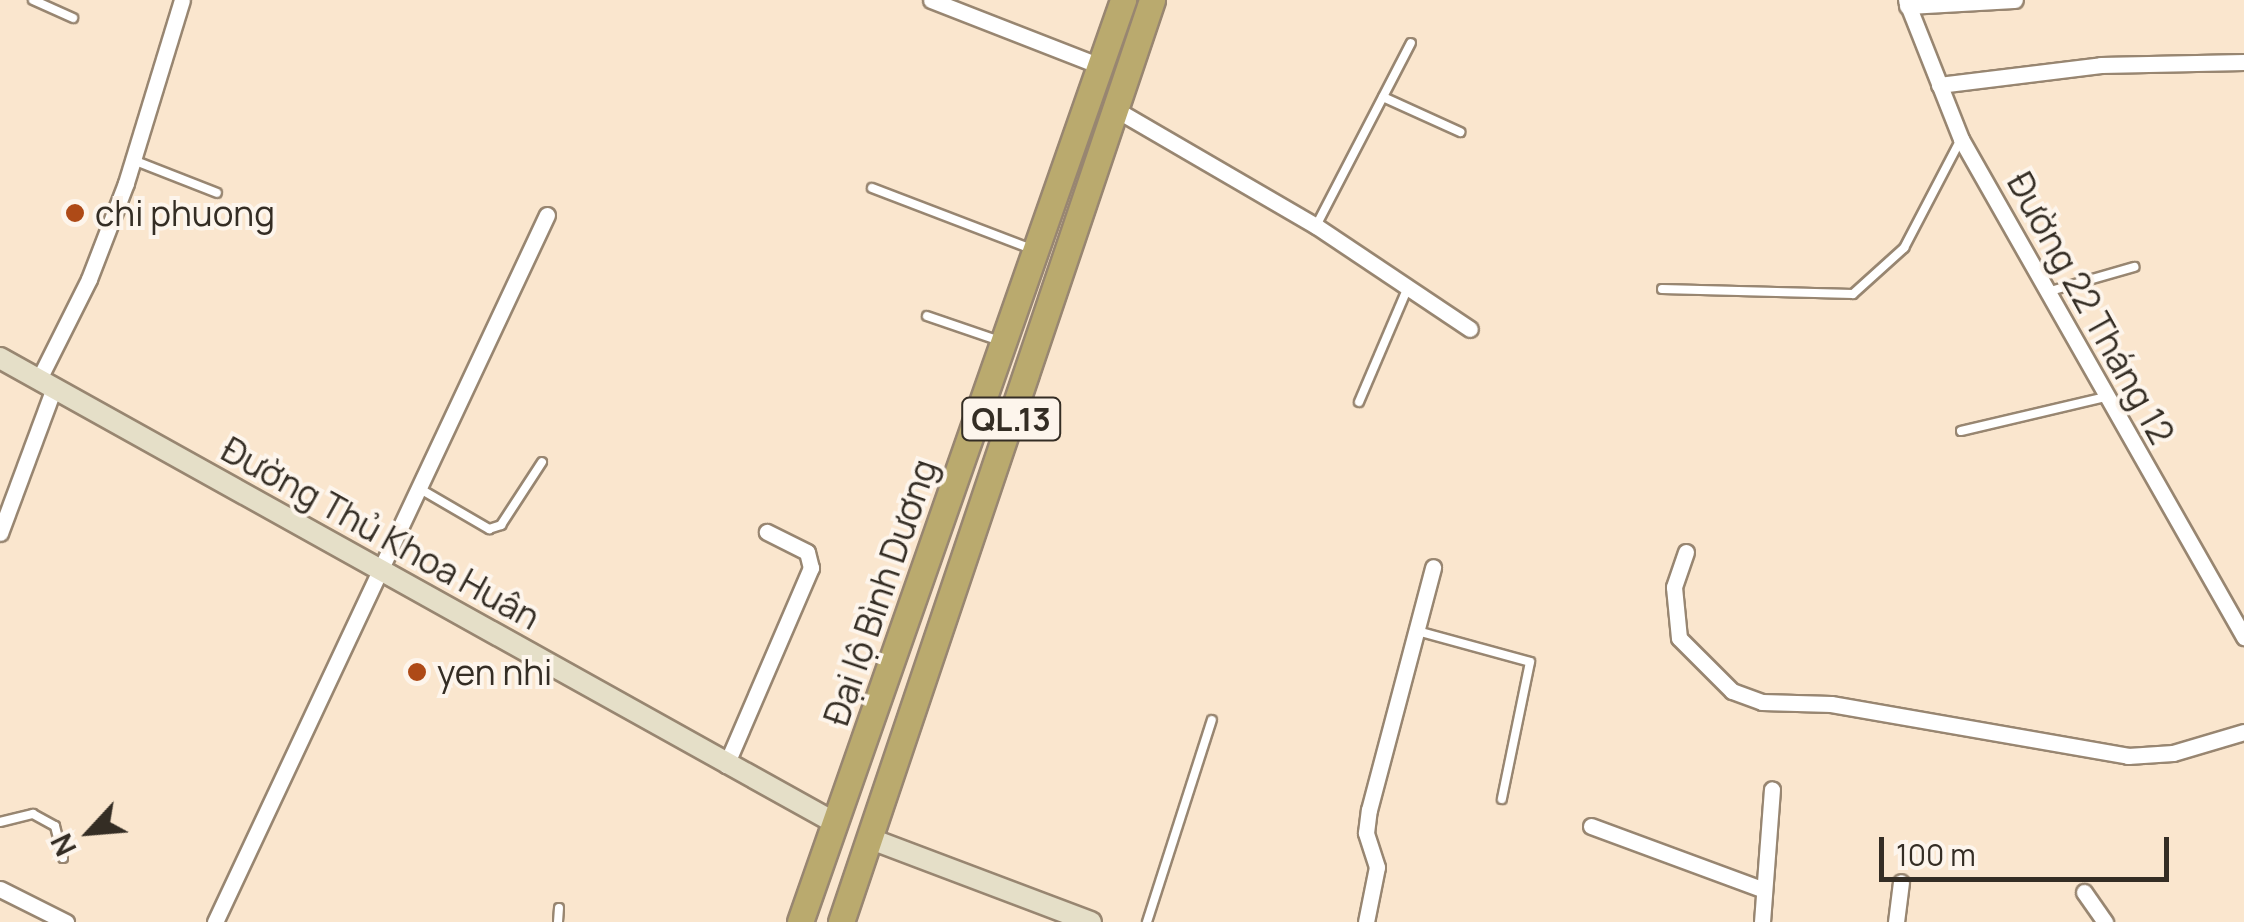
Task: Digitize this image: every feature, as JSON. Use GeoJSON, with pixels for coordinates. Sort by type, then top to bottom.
{"type":"FeatureCollection","features":[{"type":"Feature","properties":{"kind":"highway","name":"Đại lộ Bình Dương"},"geometry":{"type":"LineString","coordinates":[[800,922],[1123,0]]}},
{"type":"Feature","properties":{"kind":"highway","name":"Đại lộ Bình Dương"},"geometry":{"type":"LineString","coordinates":[[842,922],[1152,0]]}},
{"type":"Feature","properties":{"kind":"highway"},"geometry":{"type":"LineString","coordinates":[[835,823],[871,839]]}},
{"type":"Feature","properties":{"kind":"main road","name":"Đường Thủ Khoa Huân"},"geometry":{"type":"LineString","coordinates":[[0,358],[835,823]]}},
{"type":"Feature","properties":{"kind":"main road"},"geometry":{"type":"LineString","coordinates":[[871,839],[1091,922]]}},
{"type":"Feature","properties":{"kind":"street"},"geometry":{"type":"LineString","coordinates":[[0,533],[47,383],[133,160],[182,0]]}},
{"type":"Feature","properties":{"kind":"street"},"geometry":{"type":"LineString","coordinates":[[931,0],[1100,66]]}},
{"type":"Feature","properties":{"kind":"street"},"geometry":{"type":"LineString","coordinates":[[1906,3],[2015,0]]}},
{"type":"Feature","properties":{"kind":"street","name":"Đường 22 Tháng 12"},"geometry":{"type":"LineString","coordinates":[[1906,3],[1962,139],[2244,637]]}},
{"type":"Feature","properties":{"kind":"street"},"geometry":{"type":"LineString","coordinates":[[1938,85],[2101,65],[2244,62]]}},
{"type":"Feature","properties":{"kind":"street"},"geometry":{"type":"LineString","coordinates":[[1115,109],[1316,226],[1470,329]]}},
{"type":"Feature","properties":{"kind":"street"},"geometry":{"type":"LineString","coordinates":[[214,922],[385,571],[547,215]]}},
{"type":"Feature","properties":{"kind":"street"},"geometry":{"type":"LineString","coordinates":[[726,765],[812,568],[808,552],[766,532]]}},
{"type":"Feature","properties":{"kind":"street"},"geometry":{"type":"LineString","coordinates":[[1686,552],[1674,587],[1678,638],[1732,691],[1762,702],[1831,704],[2128,756],[2173,752],[2244,732]]}},
{"type":"Feature","properties":{"kind":"street"},"geometry":{"type":"LineString","coordinates":[[1366,922],[1376,868],[1366,833],[1370,810],[1433,567]]}},
{"type":"Feature","properties":{"kind":"street"},"geometry":{"type":"LineString","coordinates":[[1762,922],[1772,789]]}},
{"type":"Feature","properties":{"kind":"street"},"geometry":{"type":"LineString","coordinates":[[1591,826],[1764,890]]}},
{"type":"Feature","properties":{"kind":"street"},"geometry":{"type":"LineString","coordinates":[[1896,922],[1901,882]]}},
{"type":"Feature","properties":{"kind":"street"},"geometry":{"type":"LineString","coordinates":[[0,889],[66,922]]}},
{"type":"Feature","properties":{"kind":"street"},"geometry":{"type":"LineString","coordinates":[[2084,892],[2100,906],[2105,922]]}},
{"type":"Feature","properties":{"kind":"lane"},"geometry":{"type":"LineString","coordinates":[[34,0],[73,18]]}},
{"type":"Feature","properties":{"kind":"lane"},"geometry":{"type":"LineString","coordinates":[[1316,226],[1411,43]]}},
{"type":"Feature","properties":{"kind":"lane"},"geometry":{"type":"LineString","coordinates":[[1383,97],[1460,132]]}},
{"type":"Feature","properties":{"kind":"lane"},"geometry":{"type":"LineString","coordinates":[[1662,289],[1853,294],[1904,248],[1962,139]]}},
{"type":"Feature","properties":{"kind":"lane"},"geometry":{"type":"LineString","coordinates":[[133,160],[216,193]]}},
{"type":"Feature","properties":{"kind":"lane"},"geometry":{"type":"LineString","coordinates":[[872,188],[1036,250]]}},
{"type":"Feature","properties":{"kind":"lane"},"geometry":{"type":"LineString","coordinates":[[2047,292],[2134,267]]}},
{"type":"Feature","properties":{"kind":"lane"},"geometry":{"type":"LineString","coordinates":[[1359,402],[1408,287]]}},
{"type":"Feature","properties":{"kind":"lane"},"geometry":{"type":"LineString","coordinates":[[927,316],[1004,343]]}},
{"type":"Feature","properties":{"kind":"lane"},"geometry":{"type":"LineString","coordinates":[[1961,431],[2106,397]]}},
{"type":"Feature","properties":{"kind":"lane"},"geometry":{"type":"LineString","coordinates":[[422,490],[489,530],[501,525],[542,462]]}},
{"type":"Feature","properties":{"kind":"lane"},"geometry":{"type":"LineString","coordinates":[[1417,631],[1530,662],[1502,799]]}},
{"type":"Feature","properties":{"kind":"lane"},"geometry":{"type":"LineString","coordinates":[[1147,922],[1212,720]]}},
{"type":"Feature","properties":{"kind":"lane"},"geometry":{"type":"LineString","coordinates":[[0,822],[34,814],[54,826],[62,858]]}},
{"type":"Feature","properties":{"kind":"lane"},"geometry":{"type":"LineString","coordinates":[[558,922],[559,908]]}},
{"type":"Feature","properties":{"kind":"place","name":"chi phuong"},"geometry":{"type":"Point","coordinates":[75,213]}},
{"type":"Feature","properties":{"kind":"place","name":"yen nhi"},"geometry":{"type":"Point","coordinates":[417,672]}}]}
